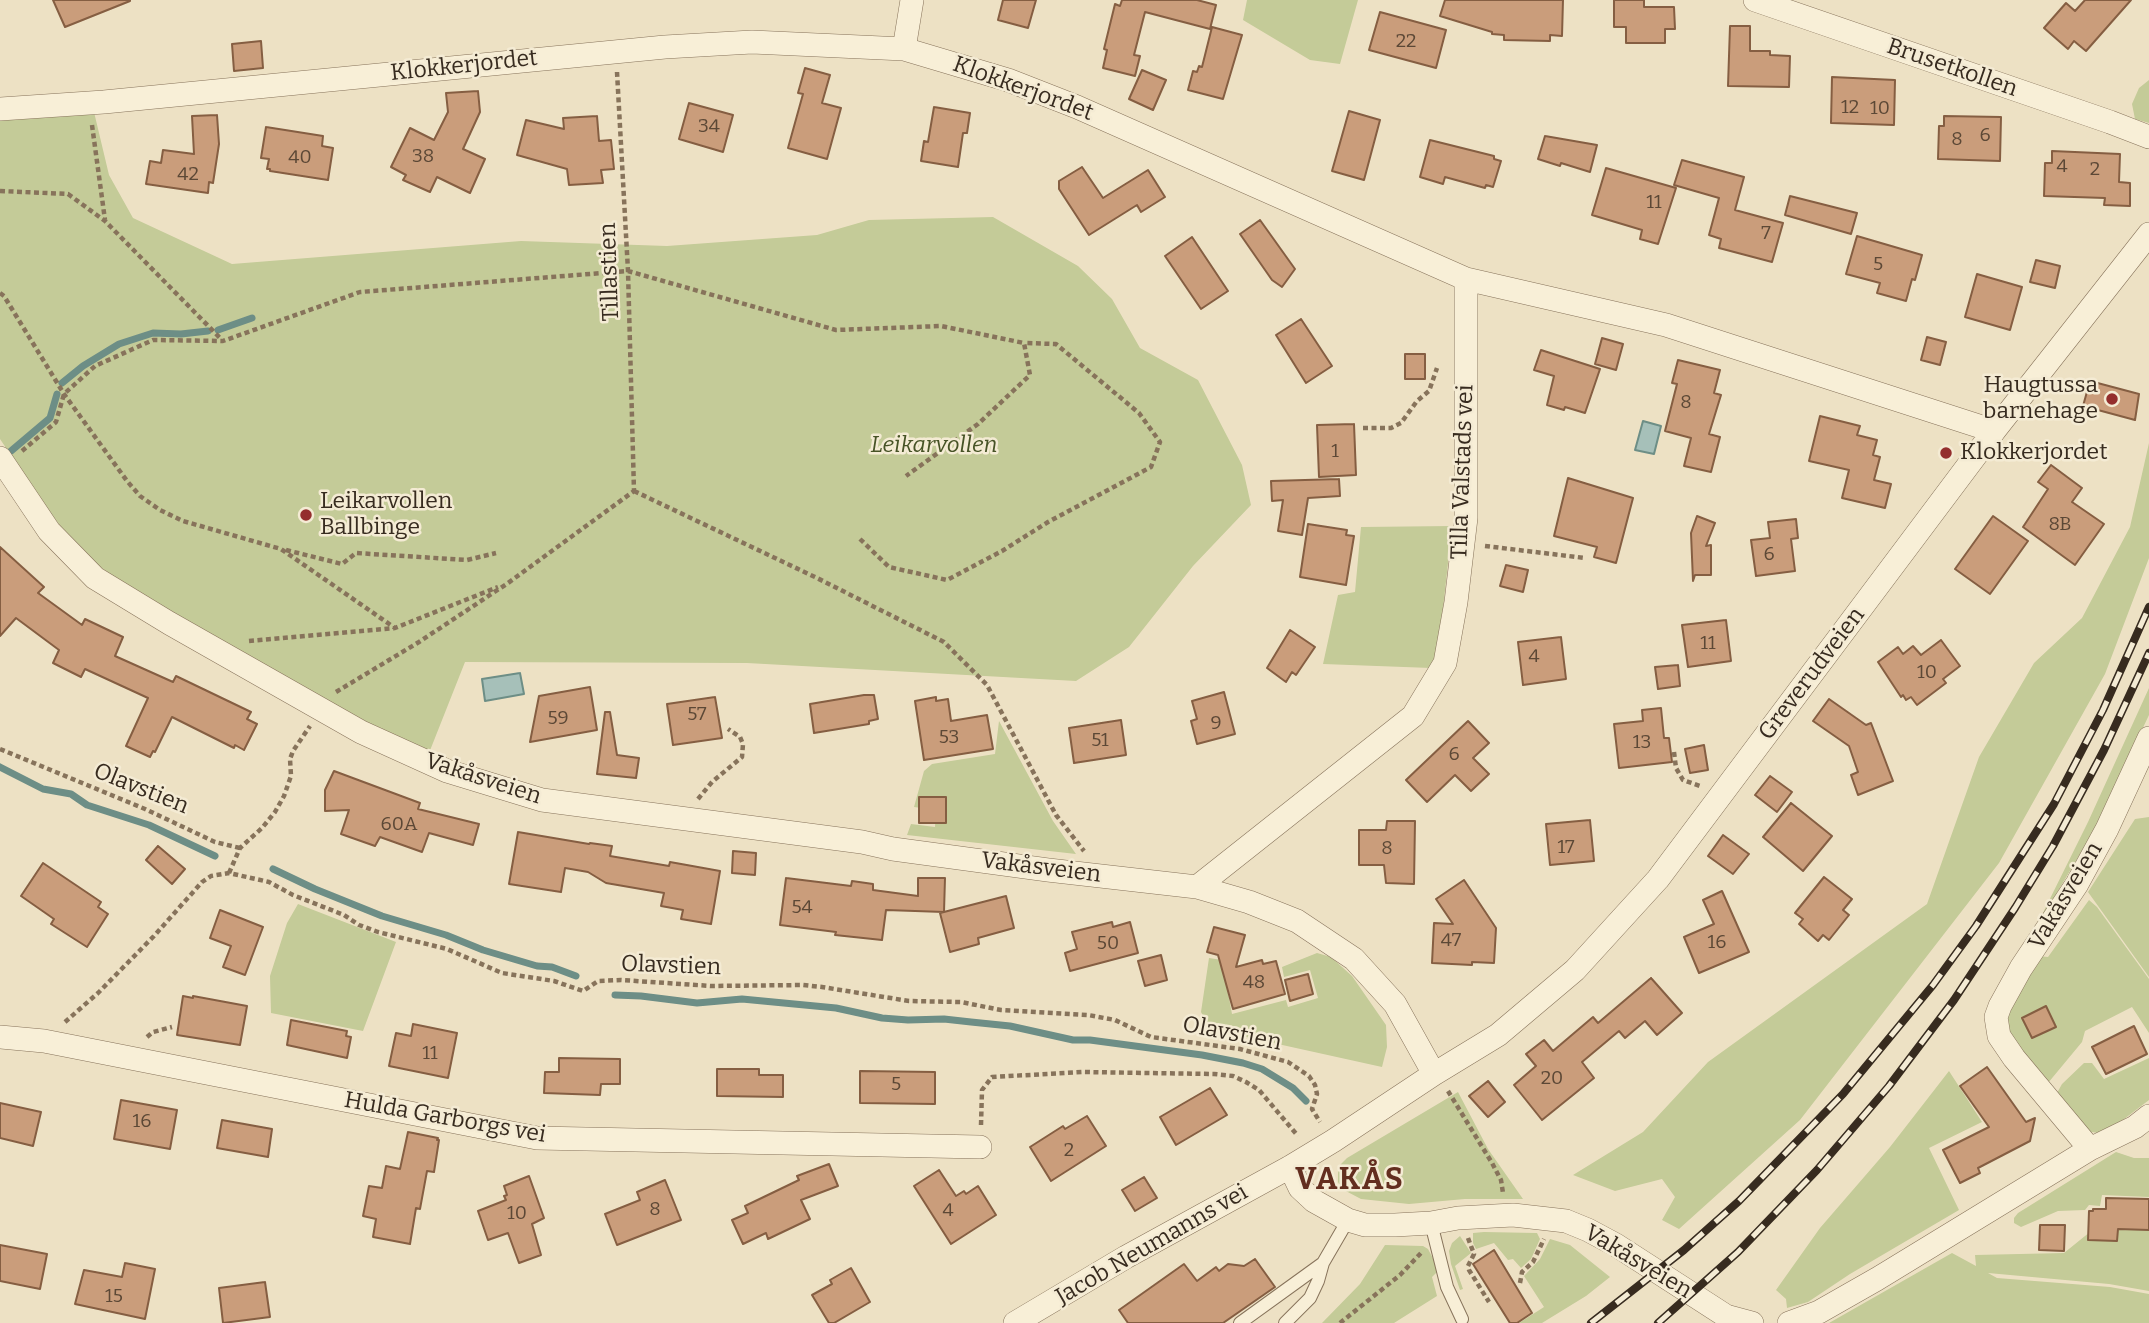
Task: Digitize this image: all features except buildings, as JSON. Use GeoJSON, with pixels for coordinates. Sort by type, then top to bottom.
{"type":"FeatureCollection","features":[{"type":"Feature","properties":{"kind":"street"},"geometry":{"type":"LineString","coordinates":[[904,49],[912,0]]}},
{"type":"Feature","properties":{"kind":"street","name":"Brusetkollen"},"geometry":{"type":"LineString","coordinates":[[1755,0],[2149,137]]}},
{"type":"Feature","properties":{"kind":"street","name":"Klokkerjordet"},"geometry":{"type":"LineString","coordinates":[[0,109],[89,103],[616,51],[752,42],[904,49],[1008,80],[1077,107],[1466,279],[1667,325],[1994,431]]}},
{"type":"Feature","properties":{"kind":"street","name":"Greverudveien"},"geometry":{"type":"LineString","coordinates":[[1434,1074],[1498,1035],[1575,970],[1658,879],[1994,431],[2149,234]]}},
{"type":"Feature","properties":{"kind":"street","name":"Tilla Valstads vei"},"geometry":{"type":"LineString","coordinates":[[1197,887],[1413,716],[1445,663],[1456,602],[1466,518],[1466,279]]}},
{"type":"Feature","properties":{"kind":"street","name":"Vakåsveien"},"geometry":{"type":"LineString","coordinates":[[3,462],[49,531],[95,578],[361,732],[447,771],[542,800],[862,842],[893,849],[1010,865],[1197,887],[1249,902],[1297,921],[1354,959],[1395,1004],[1434,1074]]}},
{"type":"Feature","properties":{"kind":"street","name":"Vakåsveien"},"geometry":{"type":"LineString","coordinates":[[2090,1149],[2014,1058],[1999,1036],[1996,1017],[2021,968],[2077,884],[2149,738]]}},
{"type":"Feature","properties":{"kind":"street","name":"Hulda Garborgs vei"},"geometry":{"type":"LineString","coordinates":[[0,1037],[44,1041],[537,1138],[980,1147]]}},
{"type":"Feature","properties":{"kind":"street"},"geometry":{"type":"LineString","coordinates":[[1290,1167],[1434,1074]]}},
{"type":"Feature","properties":{"kind":"street"},"geometry":{"type":"LineString","coordinates":[[1789,1323],[1819,1312],[1877,1279],[2090,1149],[2144,1126]]}},
{"type":"Feature","properties":{"kind":"street","name":"Vakåsveien"},"geometry":{"type":"LineString","coordinates":[[1290,1167],[1300,1188],[1314,1201],[1365,1226],[1513,1215],[1566,1221],[1588,1230],[1726,1316],[1752,1323]]}},
{"type":"Feature","properties":{"kind":"street","name":"Jacob Neumanns vei"},"geometry":{"type":"LineString","coordinates":[[1015,1323],[1126,1257],[1290,1167]]}},
{"type":"Feature","properties":{"kind":"lane"},"geometry":{"type":"LineString","coordinates":[[1286,1323],[1310,1297],[1323,1263],[1348,1220]]}},
{"type":"Feature","properties":{"kind":"lane"},"geometry":{"type":"LineString","coordinates":[[1431,1223],[1447,1287],[1462,1319]]}},
{"type":"Feature","properties":{"kind":"lane"},"geometry":{"type":"LineString","coordinates":[[1240,1323],[1323,1263]]}},
{"type":"Feature","properties":{"kind":"path","name":"Tillastien"},"geometry":{"type":"LineString","coordinates":[[616,51],[628,271],[634,491]]}},
{"type":"Feature","properties":{"kind":"path"},"geometry":{"type":"LineString","coordinates":[[89,103],[106,221]]}},
{"type":"Feature","properties":{"kind":"path"},"geometry":{"type":"LineString","coordinates":[[0,191],[68,194],[106,221],[223,341]]}},
{"type":"Feature","properties":{"kind":"path"},"geometry":{"type":"LineString","coordinates":[[3,462],[56,422],[64,394],[95,366],[153,340],[223,341],[360,292],[628,271],[836,330],[941,326],[1024,343],[1056,344],[1139,413],[1160,442],[1151,467],[947,580],[889,567],[860,539]]}},
{"type":"Feature","properties":{"kind":"path"},"geometry":{"type":"LineString","coordinates":[[0,293],[64,394],[127,481],[140,496],[183,521],[342,564],[356,553],[467,560],[496,553]]}},
{"type":"Feature","properties":{"kind":"path"},"geometry":{"type":"LineString","coordinates":[[906,476],[978,424],[1030,375],[1024,343]]}},
{"type":"Feature","properties":{"kind":"path"},"geometry":{"type":"LineString","coordinates":[[1363,428],[1391,428],[1401,423],[1417,401],[1429,391],[1437,368]]}},
{"type":"Feature","properties":{"kind":"path"},"geometry":{"type":"LineString","coordinates":[[44,1041],[98,993],[202,882],[211,876],[229,873],[240,848],[275,812],[291,776],[290,759],[293,751],[339,689],[410,648],[508,583],[634,491],[944,642],[987,685],[1056,815],[1104,876]]}},
{"type":"Feature","properties":{"kind":"path"},"geometry":{"type":"LineString","coordinates":[[1463,543],[1585,558]]}},
{"type":"Feature","properties":{"kind":"path"},"geometry":{"type":"LineString","coordinates":[[281,549],[395,628]]}},
{"type":"Feature","properties":{"kind":"path"},"geometry":{"type":"LineString","coordinates":[[247,641],[395,628],[508,583]]}},
{"type":"Feature","properties":{"kind":"path"},"geometry":{"type":"LineString","coordinates":[[691,819],[700,794],[742,757],[743,744],[740,737],[728,729]]}},
{"type":"Feature","properties":{"kind":"path","name":"Olavstien"},"geometry":{"type":"LineString","coordinates":[[0,749],[156,813],[215,842],[240,848]]}},
{"type":"Feature","properties":{"kind":"path"},"geometry":{"type":"LineString","coordinates":[[1674,752],[1676,768],[1683,780],[1695,786],[1706,787],[1720,796]]}},
{"type":"Feature","properties":{"kind":"path","name":"Olavstien"},"geometry":{"type":"LineString","coordinates":[[229,873],[269,883],[369,928],[447,949],[502,973],[554,981],[583,991],[598,981],[621,980],[711,986],[803,985],[909,1001],[961,1002],[1001,1010],[1057,1012],[1102,1018],[1133,1027],[1151,1037],[1240,1049],[1288,1062],[1309,1076],[1317,1094],[1312,1110],[1325,1129]]}},
{"type":"Feature","properties":{"kind":"path"},"geometry":{"type":"LineString","coordinates":[[980,1147],[982,1090],[992,1077],[1083,1072],[1233,1076],[1259,1090],[1300,1138]]}},
{"type":"Feature","properties":{"kind":"path"},"geometry":{"type":"LineString","coordinates":[[1434,1074],[1493,1163],[1501,1180],[1503,1193],[1510,1200],[1513,1215]]}},
{"type":"Feature","properties":{"kind":"path"},"geometry":{"type":"LineString","coordinates":[[1458,1218],[1474,1254],[1468,1265],[1469,1270],[1489,1302]]}},
{"type":"Feature","properties":{"kind":"path"},"geometry":{"type":"LineString","coordinates":[[1520,1283],[1522,1272],[1533,1262],[1542,1247],[1546,1232]]}},
{"type":"Feature","properties":{"kind":"path"},"geometry":{"type":"LineString","coordinates":[[1339,1323],[1399,1275],[1423,1250]]}},
{"type":"Feature","properties":{"kind":"green space"},"geometry":{"type":"Polygon","coordinates":[[[1247,0],[1358,0],[1340,64],[1310,60],[1243,20],[1247,0]]]}},
{"type":"Feature","properties":{"kind":"green space"},"geometry":{"type":"Polygon","coordinates":[[[2149,80],[2149,123],[2135,119],[2132,104],[2139,88],[2149,80]]]}},
{"type":"Feature","properties":{"kind":"green space","name":"Leikarvollen"},"geometry":{"type":"Polygon","coordinates":[[[94,112],[109,175],[133,218],[232,264],[521,241],[667,246],[817,235],[869,220],[993,217],[1078,266],[1112,299],[1140,348],[1198,380],[1242,465],[1251,505],[1193,566],[1129,647],[1076,681],[747,663],[465,662],[429,753],[359,722],[131,590],[82,553],[47,509],[0,439],[0,120],[94,112]]]}},
{"type":"Feature","properties":{"kind":"green space"},"geometry":{"type":"Polygon","coordinates":[[[2149,443],[2149,558],[2105,674],[1999,863],[1800,1120],[1679,1229],[1662,1220],[1675,1197],[1662,1179],[1615,1191],[1573,1175],[1643,1132],[1708,1062],[1927,904],[1979,757],[2034,663],[2082,618],[2130,527],[2149,443]]]}},
{"type":"Feature","properties":{"kind":"green space"},"geometry":{"type":"Polygon","coordinates":[[[1452,526],[1438,655],[1431,668],[1323,664],[1338,595],[1355,592],[1361,527],[1452,526]]]}},
{"type":"Feature","properties":{"kind":"green space"},"geometry":{"type":"Polygon","coordinates":[[[2149,688],[2149,715],[2096,827],[2033,933],[2088,822],[2149,688]]]}},
{"type":"Feature","properties":{"kind":"green space"},"geometry":{"type":"Polygon","coordinates":[[[999,721],[1053,821],[1076,854],[907,835],[911,824],[935,827],[936,810],[914,807],[924,771],[932,764],[995,754],[999,721]]]}},
{"type":"Feature","properties":{"kind":"green space"},"geometry":{"type":"Polygon","coordinates":[[[2149,817],[2149,977],[2088,892],[2135,819],[2149,817]]]}},
{"type":"Feature","properties":{"kind":"green space"},"geometry":{"type":"Polygon","coordinates":[[[2089,900],[2097,907],[2149,979],[2149,1033],[2132,1007],[2085,1031],[2082,1042],[2048,1083],[2010,1043],[2003,1015],[2038,956],[2048,957],[2089,900]]]}},
{"type":"Feature","properties":{"kind":"green space"},"geometry":{"type":"Polygon","coordinates":[[[298,904],[396,942],[363,1031],[271,1013],[270,976],[287,923],[298,904]]]}},
{"type":"Feature","properties":{"kind":"green space"},"geometry":{"type":"Polygon","coordinates":[[[1317,953],[1331,957],[1352,976],[1386,1025],[1387,1047],[1382,1067],[1228,1033],[1208,1025],[1201,1012],[1209,958],[1222,960],[1232,1014],[1286,1000],[1288,1007],[1318,998],[1310,970],[1284,977],[1282,967],[1317,953]]]}},
{"type":"Feature","properties":{"kind":"green space"},"geometry":{"type":"Polygon","coordinates":[[[2149,1058],[2149,1100],[2115,1126],[2098,1133],[2086,1131],[2057,1093],[2062,1084],[2084,1063],[2092,1063],[2104,1079],[2149,1058]]]}},
{"type":"Feature","properties":{"kind":"green space"},"geometry":{"type":"Polygon","coordinates":[[[1949,1071],[1982,1122],[1929,1148],[1959,1210],[1808,1302],[1787,1308],[1786,1299],[1776,1290],[1820,1228],[1890,1147],[1949,1071]]]}},
{"type":"Feature","properties":{"kind":"green space"},"geometry":{"type":"Polygon","coordinates":[[[1458,1092],[1488,1149],[1523,1199],[1465,1199],[1409,1204],[1361,1199],[1342,1189],[1338,1182],[1338,1173],[1340,1165],[1347,1158],[1458,1092]]]}},
{"type":"Feature","properties":{"kind":"green space"},"geometry":{"type":"Polygon","coordinates":[[[2116,1152],[2134,1158],[2149,1158],[2149,1197],[2102,1195],[2100,1206],[2089,1205],[2085,1210],[2058,1211],[2021,1227],[2014,1223],[2018,1213],[2116,1152]]]}},
{"type":"Feature","properties":{"kind":"green space"},"geometry":{"type":"Polygon","coordinates":[[[2149,1209],[2149,1291],[2109,1284],[1988,1273],[1997,1278],[2110,1287],[2149,1294],[2149,1323],[1829,1323],[1952,1253],[1976,1266],[1975,1255],[2064,1253],[2106,1219],[2149,1209]]]}},
{"type":"Feature","properties":{"kind":"green space"},"geometry":{"type":"Polygon","coordinates":[[[1473,1233],[1537,1233],[1540,1239],[1531,1259],[1521,1268],[1513,1259],[1508,1260],[1494,1243],[1476,1249],[1473,1233]]]}},
{"type":"Feature","properties":{"kind":"green space"},"geometry":{"type":"Polygon","coordinates":[[[1460,1236],[1471,1253],[1455,1266],[1463,1289],[1460,1290],[1449,1251],[1452,1243],[1460,1236]]]}},
{"type":"Feature","properties":{"kind":"green space"},"geometry":{"type":"Polygon","coordinates":[[[1550,1239],[1570,1245],[1610,1277],[1586,1296],[1542,1323],[1519,1323],[1544,1307],[1524,1276],[1540,1259],[1550,1239]]]}},
{"type":"Feature","properties":{"kind":"green space"},"geometry":{"type":"Polygon","coordinates":[[[1385,1245],[1423,1246],[1428,1249],[1439,1270],[1432,1277],[1437,1296],[1394,1323],[1322,1323],[1360,1284],[1385,1245]]]}},
{"type":"Feature","properties":{"kind":"water"},"geometry":{"type":"Polygon","coordinates":[[[1643,421],[1661,426],[1654,454],[1635,450],[1643,421]]]}},
{"type":"Feature","properties":{"kind":"water"},"geometry":{"type":"Polygon","coordinates":[[[520,673],[524,694],[485,701],[482,679],[520,673]]]}},
{"type":"Feature","properties":{"kind":"waterway"},"geometry":{"type":"LineString","coordinates":[[218,330],[252,318]]}},
{"type":"Feature","properties":{"kind":"waterway"},"geometry":{"type":"LineString","coordinates":[[62,383],[83,366],[119,344],[153,333],[208,331]]}},
{"type":"Feature","properties":{"kind":"waterway"},"geometry":{"type":"LineString","coordinates":[[11,451],[50,418],[57,394]]}},
{"type":"Feature","properties":{"kind":"waterway"},"geometry":{"type":"LineString","coordinates":[[0,767],[43,789],[71,794],[87,805],[149,825],[215,856]]}},
{"type":"Feature","properties":{"kind":"waterway"},"geometry":{"type":"LineString","coordinates":[[273,869],[382,916],[446,935],[483,950],[537,966],[552,967],[576,976]]}},
{"type":"Feature","properties":{"kind":"waterway"},"geometry":{"type":"LineString","coordinates":[[615,995],[697,1003],[742,999],[836,1008],[882,1018],[944,1019],[1010,1026],[1073,1040],[1202,1055],[1262,1069],[1293,1088],[1306,1101]]}},
{"type":"Feature","properties":{"kind":"railway"},"geometry":{"type":"LineString","coordinates":[[1591,1323],[1684,1250],[1739,1201],[1843,1094],[1933,985],[1976,926],[2054,804],[2103,710],[2149,607]]}},
{"type":"Feature","properties":{"kind":"railway"},"geometry":{"type":"LineString","coordinates":[[1658,1323],[1738,1252],[1817,1170],[1889,1086],[1954,1000],[2053,846],[2104,750],[2149,653]]}},
{"type":"Feature","properties":{"kind":"place","name":"Haugtussa barnehage"},"geometry":{"type":"Point","coordinates":[2112,399]}},
{"type":"Feature","properties":{"kind":"place","name":"Klokkerjordet"},"geometry":{"type":"Point","coordinates":[1946,453]}},
{"type":"Feature","properties":{"kind":"place","name":"Leikarvollen Ballbinge"},"geometry":{"type":"Point","coordinates":[306,515]}},
{"type":"Feature","properties":{"kind":"district","name":"VAKÅS"},"geometry":{"type":"Point","coordinates":[1350,1181]}}]}
